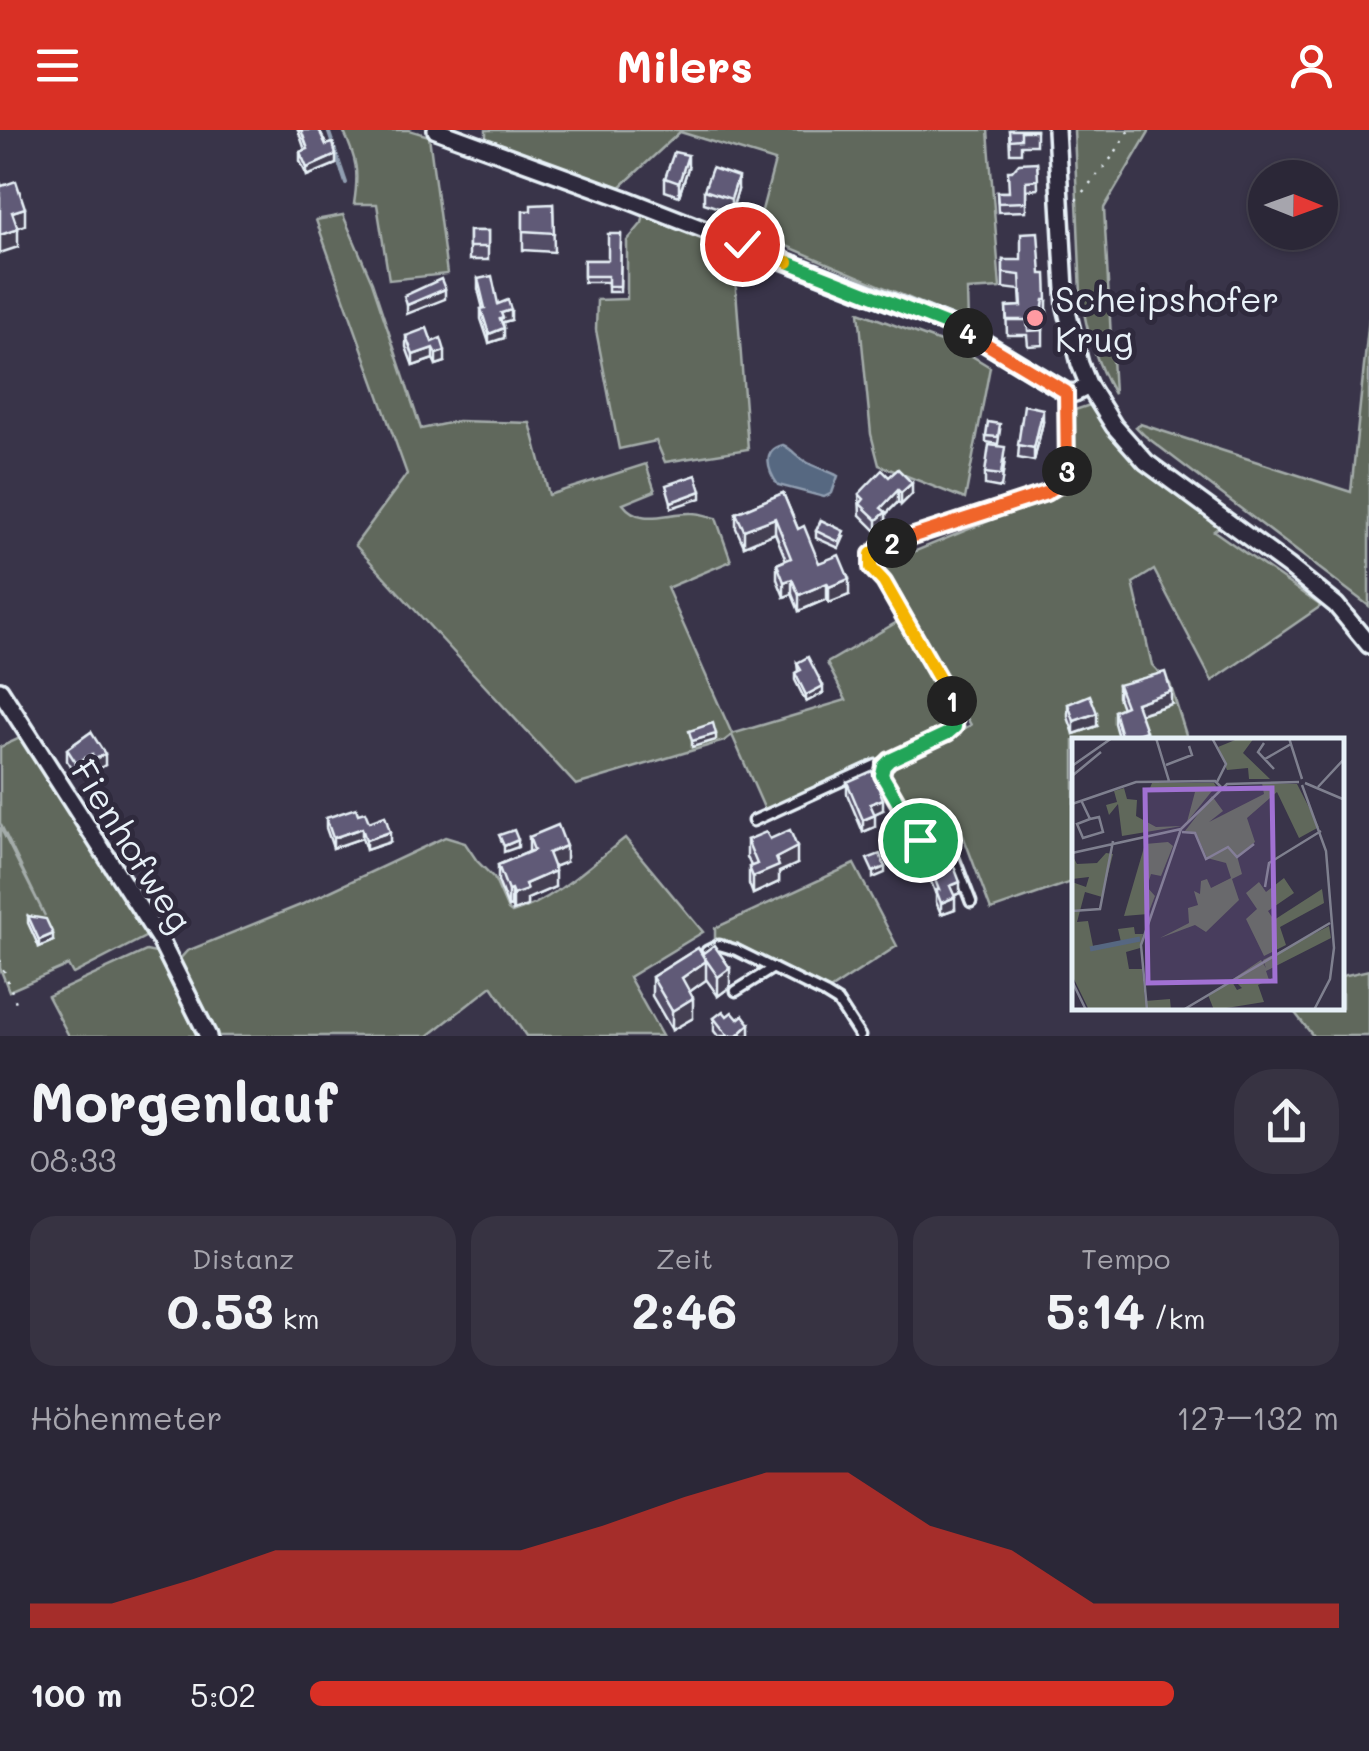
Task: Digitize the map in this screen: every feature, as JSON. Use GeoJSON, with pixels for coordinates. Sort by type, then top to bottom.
{"type":"FeatureCollection","features":[{"type":"Feature","properties":{"kind":"street"},"geometry":{"type":"LineString","coordinates":[[436,130],[624,198],[967,332],[1066,392],[1089,386]]}},
{"type":"Feature","properties":{"kind":"street"},"geometry":{"type":"LineString","coordinates":[[1056,130],[1066,307],[1089,386],[1114,426],[1146,462],[1336,605],[1369,645]]}},
{"type":"Feature","properties":{"kind":"street","name":"Fienhofweg"},"geometry":{"type":"LineString","coordinates":[[0,690],[160,940],[208,1036]]}},
{"type":"Feature","properties":{"kind":"lane"},"geometry":{"type":"LineString","coordinates":[[972,902],[954,855],[920,840],[882,775],[890,760],[948,733],[955,727],[956,715],[884,582],[871,568],[871,554],[882,546],[1046,493],[1059,485],[1066,474],[1066,392]]}},
{"type":"Feature","properties":{"kind":"lane"},"geometry":{"type":"LineString","coordinates":[[753,821],[876,766],[884,766]]}},
{"type":"Feature","properties":{"kind":"lane"},"geometry":{"type":"LineString","coordinates":[[703,954],[719,945],[773,968],[838,1002],[860,1036]]}},
{"type":"Feature","properties":{"kind":"lane"},"geometry":{"type":"LineString","coordinates":[[736,990],[773,968]]}},
{"type":"Feature","properties":{"kind":"path"},"geometry":{"type":"LineString","coordinates":[[1074,202],[1128,130]]}},
{"type":"Feature","properties":{"kind":"path"},"geometry":{"type":"LineString","coordinates":[[0,960],[17,1005]]}},
{"type":"Feature","properties":{"kind":"green space"},"geometry":{"type":"Polygon","coordinates":[[[343,130],[409,130],[429,136],[447,274],[389,280],[377,204],[354,204],[356,166],[343,130]]]}},
{"type":"Feature","properties":{"kind":"green space"},"geometry":{"type":"Polygon","coordinates":[[[486,130],[988,130],[1000,288],[967,290],[968,323],[756,233],[775,161],[680,132],[616,191],[486,140],[486,130]]]}},
{"type":"Feature","properties":{"kind":"green space"},"geometry":{"type":"Polygon","coordinates":[[[1074,130],[1150,130],[1104,208],[1114,394],[1093,346],[1081,295],[1074,130]]]}},
{"type":"Feature","properties":{"kind":"green space"},"geometry":{"type":"Polygon","coordinates":[[[343,215],[372,282],[421,429],[458,421],[530,423],[549,495],[646,464],[655,491],[623,504],[630,511],[646,517],[692,513],[716,518],[731,561],[667,588],[732,734],[846,700],[827,663],[899,621],[949,713],[944,729],[765,810],[732,735],[724,741],[576,785],[355,545],[407,474],[316,220],[343,215]]]}},
{"type":"Feature","properties":{"kind":"green space"},"geometry":{"type":"Polygon","coordinates":[[[644,215],[733,250],[748,449],[665,462],[656,441],[619,449],[596,330],[597,300],[627,299],[627,241],[644,215]]]}},
{"type":"Feature","properties":{"kind":"green space"},"geometry":{"type":"Polygon","coordinates":[[[859,312],[962,350],[990,367],[965,499],[879,465],[871,434],[859,312]]]}},
{"type":"Feature","properties":{"kind":"green space"},"geometry":{"type":"Polygon","coordinates":[[[1369,318],[1369,606],[1136,427],[1140,424],[1351,492],[1369,318]]]}},
{"type":"Feature","properties":{"kind":"green space"},"geometry":{"type":"Polygon","coordinates":[[[1090,405],[1109,435],[1141,467],[1219,527],[1214,531],[1321,606],[1212,681],[1154,570],[1133,583],[1152,665],[1170,684],[1187,738],[1072,738],[1072,882],[991,910],[958,822],[923,836],[888,780],[890,765],[971,725],[879,566],[1059,492],[1074,472],[1075,410],[1090,405]]]}},
{"type":"Feature","properties":{"kind":"green space"},"geometry":{"type":"Polygon","coordinates":[[[20,738],[147,936],[73,974],[68,965],[9,991],[0,968],[0,827],[45,916],[0,823],[0,747],[20,738]]]}},
{"type":"Feature","properties":{"kind":"green space"},"geometry":{"type":"Polygon","coordinates":[[[445,837],[465,843],[494,878],[512,913],[557,891],[625,838],[703,932],[629,977],[662,1036],[526,1036],[492,986],[428,1036],[216,1036],[178,961],[187,951],[303,904],[445,837]]]}},
{"type":"Feature","properties":{"kind":"green space"},"geometry":{"type":"Polygon","coordinates":[[[854,864],[897,946],[828,991],[727,942],[715,942],[715,928],[854,864]]]}},
{"type":"Feature","properties":{"kind":"green space"},"geometry":{"type":"Polygon","coordinates":[[[146,951],[156,953],[197,1036],[69,1036],[48,996],[146,951]]]}},
{"type":"Feature","properties":{"kind":"green space"},"geometry":{"type":"Polygon","coordinates":[[[1369,970],[1369,1036],[1313,1036],[1294,1011],[1344,1011],[1344,976],[1369,970]]]}},
{"type":"Feature","properties":{"kind":"water"},"geometry":{"type":"Polygon","coordinates":[[[783,445],[808,463],[838,476],[832,493],[824,497],[778,485],[769,468],[769,457],[783,445]]]}},
{"type":"Feature","properties":{"kind":"building"},"geometry":{"type":"Polygon","coordinates":[[[301,130],[319,130],[326,145],[333,143],[336,155],[307,168],[300,152],[308,149],[301,130]]]}},
{"type":"Feature","properties":{"kind":"building"},"geometry":{"type":"Polygon","coordinates":[[[1009,130],[1036,131],[1021,131],[1021,139],[1010,140],[1009,130]]]}},
{"type":"Feature","properties":{"kind":"building"},"geometry":{"type":"Polygon","coordinates":[[[674,152],[688,155],[679,183],[665,178],[674,152]]]}},
{"type":"Feature","properties":{"kind":"building"},"geometry":{"type":"Polygon","coordinates":[[[1037,162],[1038,180],[1026,181],[1026,202],[998,203],[997,192],[1009,192],[1008,171],[1019,163],[1037,162]]]}},
{"type":"Feature","properties":{"kind":"building"},"geometry":{"type":"Polygon","coordinates":[[[712,168],[738,177],[731,199],[704,190],[712,168]]]}},
{"type":"Feature","properties":{"kind":"building"},"geometry":{"type":"Polygon","coordinates":[[[16,181],[25,208],[12,212],[18,229],[0,235],[0,182],[2,186],[16,181]]]}},
{"type":"Feature","properties":{"kind":"building"},"geometry":{"type":"Polygon","coordinates":[[[553,204],[554,233],[523,231],[523,211],[531,211],[531,205],[553,204]]]}},
{"type":"Feature","properties":{"kind":"building"},"geometry":{"type":"Polygon","coordinates":[[[469,231],[488,231],[488,247],[469,247],[469,231]]]}},
{"type":"Feature","properties":{"kind":"building"},"geometry":{"type":"Polygon","coordinates":[[[1038,232],[1047,300],[1043,306],[1043,330],[1028,331],[1027,320],[1007,320],[1006,307],[1022,306],[1020,275],[1003,273],[1003,260],[1021,260],[1021,233],[1038,232]]]}},
{"type":"Feature","properties":{"kind":"building"},"geometry":{"type":"Polygon","coordinates":[[[608,234],[621,234],[620,286],[608,286],[608,276],[584,276],[584,260],[608,260],[608,234]]]}},
{"type":"Feature","properties":{"kind":"building"},"geometry":{"type":"Polygon","coordinates":[[[492,276],[498,304],[508,300],[511,310],[501,313],[504,328],[489,334],[478,279],[492,276]]]}},
{"type":"Feature","properties":{"kind":"building"},"geometry":{"type":"Polygon","coordinates":[[[441,279],[445,289],[407,305],[404,296],[441,279]]]}},
{"type":"Feature","properties":{"kind":"building"},"geometry":{"type":"Polygon","coordinates":[[[427,328],[432,342],[441,338],[445,351],[436,354],[433,348],[413,355],[406,336],[427,328]]]}},
{"type":"Feature","properties":{"kind":"building"},"geometry":{"type":"Polygon","coordinates":[[[1024,405],[1043,409],[1034,448],[1018,445],[1024,405]]]}},
{"type":"Feature","properties":{"kind":"building"},"geometry":{"type":"Polygon","coordinates":[[[988,422],[1000,424],[998,437],[986,436],[988,422]]]}},
{"type":"Feature","properties":{"kind":"building"},"geometry":{"type":"Polygon","coordinates":[[[989,445],[1005,447],[1001,475],[985,473],[989,445]]]}},
{"type":"Feature","properties":{"kind":"building"},"geometry":{"type":"Polygon","coordinates":[[[898,469],[912,483],[901,493],[898,490],[881,508],[886,512],[877,520],[860,504],[864,499],[859,494],[882,470],[889,477],[898,469]]]}},
{"type":"Feature","properties":{"kind":"building"},"geometry":{"type":"Polygon","coordinates":[[[696,475],[701,491],[671,502],[666,485],[696,475]]]}},
{"type":"Feature","properties":{"kind":"building"},"geometry":{"type":"Polygon","coordinates":[[[783,493],[798,529],[804,526],[819,563],[839,555],[849,579],[799,595],[792,579],[784,582],[777,564],[791,558],[775,518],[744,530],[736,513],[783,493]]]}},
{"type":"Feature","properties":{"kind":"building"},"geometry":{"type":"Polygon","coordinates":[[[821,520],[844,531],[839,542],[816,531],[821,520]]]}},
{"type":"Feature","properties":{"kind":"building"},"geometry":{"type":"Polygon","coordinates":[[[808,657],[823,686],[806,695],[795,673],[801,670],[797,663],[808,657]]]}},
{"type":"Feature","properties":{"kind":"building"},"geometry":{"type":"Polygon","coordinates":[[[1165,672],[1171,691],[1136,703],[1146,731],[1122,738],[1114,711],[1126,706],[1118,685],[1165,672]]]}},
{"type":"Feature","properties":{"kind":"building"},"geometry":{"type":"Polygon","coordinates":[[[1090,695],[1097,713],[1074,721],[1068,704],[1090,695]]]}},
{"type":"Feature","properties":{"kind":"building"},"geometry":{"type":"Polygon","coordinates":[[[713,723],[716,734],[692,741],[689,731],[713,723]]]}},
{"type":"Feature","properties":{"kind":"building"},"geometry":{"type":"Polygon","coordinates":[[[91,732],[105,754],[95,759],[92,754],[76,763],[67,749],[91,732]]]}},
{"type":"Feature","properties":{"kind":"building"},"geometry":{"type":"Polygon","coordinates":[[[872,771],[883,799],[870,804],[875,815],[863,820],[847,782],[872,771]]]}},
{"type":"Feature","properties":{"kind":"building"},"geometry":{"type":"Polygon","coordinates":[[[356,808],[358,814],[365,812],[369,822],[385,816],[390,832],[366,840],[362,828],[333,838],[326,818],[356,808]]]}},
{"type":"Feature","properties":{"kind":"building"},"geometry":{"type":"Polygon","coordinates":[[[950,824],[957,831],[950,838],[943,831],[950,824]]]}},
{"type":"Feature","properties":{"kind":"building"},"geometry":{"type":"Polygon","coordinates":[[[558,825],[566,846],[548,853],[555,871],[525,884],[527,890],[513,895],[498,865],[534,850],[529,837],[558,825]]]}},
{"type":"Feature","properties":{"kind":"building"},"geometry":{"type":"Polygon","coordinates":[[[514,830],[518,840],[504,846],[499,835],[514,830]]]}},
{"type":"Feature","properties":{"kind":"building"},"geometry":{"type":"Polygon","coordinates":[[[790,830],[797,847],[776,858],[779,866],[753,877],[749,867],[757,864],[747,840],[766,832],[770,839],[790,830]]]}},
{"type":"Feature","properties":{"kind":"building"},"geometry":{"type":"Polygon","coordinates":[[[880,854],[885,867],[873,872],[867,859],[880,854]]]}},
{"type":"Feature","properties":{"kind":"building"},"geometry":{"type":"Polygon","coordinates":[[[950,856],[960,882],[950,886],[955,897],[941,903],[929,864],[950,856]]]}},
{"type":"Feature","properties":{"kind":"building"},"geometry":{"type":"Polygon","coordinates":[[[28,916],[46,919],[53,934],[39,940],[28,916]]]}},
{"type":"Feature","properties":{"kind":"building"},"geometry":{"type":"Polygon","coordinates":[[[714,945],[730,968],[718,977],[702,954],[714,945]]]}},
{"type":"Feature","properties":{"kind":"building"},"geometry":{"type":"Polygon","coordinates":[[[698,948],[706,961],[682,978],[693,998],[672,1011],[652,977],[698,948]]]}},
{"type":"Feature","properties":{"kind":"building"},"geometry":{"type":"Polygon","coordinates":[[[723,1011],[727,1016],[732,1012],[738,1019],[743,1015],[750,1024],[737,1036],[728,1036],[714,1018],[723,1011]]]}},
{"type":"Feature","properties":{"kind":"waterway"},"geometry":{"type":"LineString","coordinates":[[328,130],[346,183]]}},
{"type":"Feature","properties":{"kind":"place","name":"Scheipshofer Krug"},"geometry":{"type":"Point","coordinates":[1035,318]}},
{"type":"Feature","properties":{"kind":"route"},"geometry":{"type":"LineString","coordinates":[[742,244],[967,332],[1066,392],[1066,474],[1059,485],[1046,493],[882,546],[871,554],[871,568],[884,582],[956,715],[955,727],[948,733],[884,766],[882,775],[920,840]]}}]}
